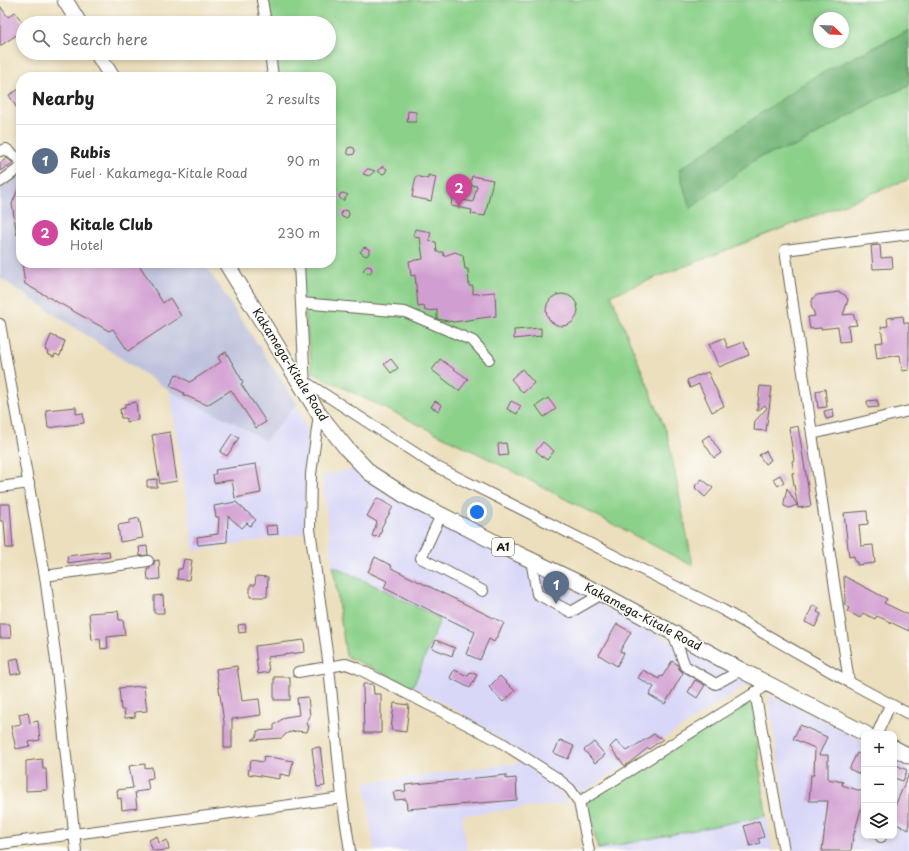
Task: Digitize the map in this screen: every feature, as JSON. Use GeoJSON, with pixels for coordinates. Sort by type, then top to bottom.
{"type":"FeatureCollection","features":[{"type":"Feature","properties":{"kind":"highway"},"geometry":{"type":"LineString","coordinates":[[65,0],[75,16]]}},
{"type":"Feature","properties":{"kind":"highway"},"geometry":{"type":"LineString","coordinates":[[102,60],[109,72]]}},
{"type":"Feature","properties":{"kind":"highway","name":"Kakamega-Kitale Road"},"geometry":{"type":"LineString","coordinates":[[229,268],[305,387],[319,414],[347,449],[370,472],[407,497],[441,515],[602,594],[741,670],[861,731]]}},
{"type":"Feature","properties":{"kind":"street"},"geometry":{"type":"LineString","coordinates":[[262,0],[265,16]]}},
{"type":"Feature","properties":{"kind":"street"},"geometry":{"type":"LineString","coordinates":[[271,60],[273,72]]}},
{"type":"Feature","properties":{"kind":"street"},"geometry":{"type":"LineString","coordinates":[[0,151],[6,149],[16,157]]}},
{"type":"Feature","properties":{"kind":"street"},"geometry":{"type":"LineString","coordinates":[[0,182],[16,171]]}},
{"type":"Feature","properties":{"kind":"street"},"geometry":{"type":"LineString","coordinates":[[848,682],[785,250],[909,234]]}},
{"type":"Feature","properties":{"kind":"street"},"geometry":{"type":"LineString","coordinates":[[299,268],[305,387],[437,467],[723,610],[848,682],[909,714]]}},
{"type":"Feature","properties":{"kind":"street"},"geometry":{"type":"LineString","coordinates":[[301,303],[405,312],[473,341],[489,360]]}},
{"type":"Feature","properties":{"kind":"street"},"geometry":{"type":"LineString","coordinates":[[0,324],[45,576],[57,669],[76,851]]}},
{"type":"Feature","properties":{"kind":"street"},"geometry":{"type":"LineString","coordinates":[[812,434],[909,411]]}},
{"type":"Feature","properties":{"kind":"street"},"geometry":{"type":"LineString","coordinates":[[319,414],[311,474],[310,529],[329,667],[342,798],[350,851]]}},
{"type":"Feature","properties":{"kind":"street"},"geometry":{"type":"LineString","coordinates":[[0,487],[29,483]]}},
{"type":"Feature","properties":{"kind":"street"},"geometry":{"type":"LineString","coordinates":[[441,515],[421,558],[483,591]]}},
{"type":"Feature","properties":{"kind":"street"},"geometry":{"type":"LineString","coordinates":[[532,560],[537,594],[571,612],[602,594]]}},
{"type":"Feature","properties":{"kind":"street"},"geometry":{"type":"LineString","coordinates":[[45,576],[148,561]]}},
{"type":"Feature","properties":{"kind":"street"},"geometry":{"type":"LineString","coordinates":[[673,633],[685,666],[716,684],[741,670]]}},
{"type":"Feature","properties":{"kind":"street"},"geometry":{"type":"LineString","coordinates":[[298,672],[346,664],[357,668],[499,741],[557,778],[570,789],[579,802],[589,851]]}},
{"type":"Feature","properties":{"kind":"street"},"geometry":{"type":"LineString","coordinates":[[579,802],[769,684]]}},
{"type":"Feature","properties":{"kind":"street"},"geometry":{"type":"LineString","coordinates":[[755,692],[784,851]]}},
{"type":"Feature","properties":{"kind":"street"},"geometry":{"type":"LineString","coordinates":[[878,731],[890,705]]}},
{"type":"Feature","properties":{"kind":"street"},"geometry":{"type":"LineString","coordinates":[[0,844],[342,798]]}},
{"type":"Feature","properties":{"kind":"shaded area"},"geometry":{"type":"Polygon","coordinates":[[[16,176],[16,268],[207,268],[297,404],[265,441],[235,423],[170,391],[0,278],[0,188],[16,176]]]}},
{"type":"Feature","properties":{"kind":"shaded area"},"geometry":{"type":"Polygon","coordinates":[[[170,391],[235,423],[265,441],[297,404],[307,433],[304,533],[194,551],[170,391]]]}},
{"type":"Feature","properties":{"kind":"shaded area"},"geometry":{"type":"Polygon","coordinates":[[[353,469],[395,497],[749,683],[582,793],[460,712],[413,687],[440,620],[333,566],[322,476],[353,469]]]}},
{"type":"Feature","properties":{"kind":"shaded area"},"geometry":{"type":"Polygon","coordinates":[[[768,695],[803,710],[861,739],[861,839],[897,839],[897,758],[909,765],[909,851],[793,851],[768,695]]]}},
{"type":"Feature","properties":{"kind":"shaded area"},"geometry":{"type":"Polygon","coordinates":[[[523,762],[565,797],[567,803],[462,815],[467,851],[374,851],[365,783],[523,762]]]}},
{"type":"Feature","properties":{"kind":"shaded area"},"geometry":{"type":"Polygon","coordinates":[[[766,816],[773,851],[598,851],[598,849],[766,816]]]}},
{"type":"Feature","properties":{"kind":"green space"},"geometry":{"type":"Polygon","coordinates":[[[259,0],[909,0],[909,179],[611,295],[667,433],[693,566],[487,458],[313,373],[298,268],[336,268],[336,72],[269,72],[268,60],[336,60],[336,16],[262,16],[259,0]]]}},
{"type":"Feature","properties":{"kind":"green space"},"geometry":{"type":"Polygon","coordinates":[[[909,30],[909,86],[878,99],[797,146],[759,157],[690,209],[679,170],[812,78],[909,30]]]}},
{"type":"Feature","properties":{"kind":"green space"},"geometry":{"type":"Polygon","coordinates":[[[333,566],[440,619],[413,687],[346,656],[333,566]]]}},
{"type":"Feature","properties":{"kind":"green space"},"geometry":{"type":"Polygon","coordinates":[[[752,701],[766,816],[598,849],[587,801],[752,701]]]}},
{"type":"Feature","properties":{"kind":"building"},"geometry":{"type":"Polygon","coordinates":[[[0,6],[8,17],[15,12],[18,16],[16,16],[16,35],[0,46],[0,6]]]}},
{"type":"Feature","properties":{"kind":"building"},"geometry":{"type":"Polygon","coordinates":[[[16,91],[16,107],[9,95],[16,91]]]}},
{"type":"Feature","properties":{"kind":"building"},"geometry":{"type":"Polygon","coordinates":[[[408,111],[416,112],[416,122],[407,122],[408,111]]]}},
{"type":"Feature","properties":{"kind":"building"},"geometry":{"type":"Polygon","coordinates":[[[349,147],[353,147],[355,151],[353,155],[349,155],[347,153],[347,149],[349,147]]]}},
{"type":"Feature","properties":{"kind":"building"},"geometry":{"type":"Polygon","coordinates":[[[7,158],[13,163],[0,171],[0,163],[7,158]]]}},
{"type":"Feature","properties":{"kind":"building"},"geometry":{"type":"Polygon","coordinates":[[[383,166],[387,169],[383,174],[377,171],[383,166]]]}},
{"type":"Feature","properties":{"kind":"building"},"geometry":{"type":"Polygon","coordinates":[[[367,169],[375,171],[369,176],[363,174],[367,169]]]}},
{"type":"Feature","properties":{"kind":"building"},"geometry":{"type":"Polygon","coordinates":[[[428,175],[436,177],[431,201],[412,197],[416,176],[428,179],[428,175]]]}},
{"type":"Feature","properties":{"kind":"building"},"geometry":{"type":"Polygon","coordinates":[[[472,176],[493,180],[485,216],[471,214],[472,210],[451,206],[452,198],[473,202],[477,186],[470,185],[472,176]]]}},
{"type":"Feature","properties":{"kind":"building"},"geometry":{"type":"Polygon","coordinates":[[[343,193],[348,195],[343,201],[339,197],[340,194],[343,193]]]}},
{"type":"Feature","properties":{"kind":"building"},"geometry":{"type":"Polygon","coordinates":[[[16,194],[16,229],[12,204],[16,194]]]}},
{"type":"Feature","properties":{"kind":"building"},"geometry":{"type":"Polygon","coordinates":[[[343,210],[347,210],[349,214],[347,218],[343,218],[341,216],[341,212],[343,210]]]}},
{"type":"Feature","properties":{"kind":"building"},"geometry":{"type":"Polygon","coordinates":[[[415,229],[431,232],[429,241],[436,242],[437,252],[443,252],[444,256],[455,252],[463,255],[465,269],[468,269],[469,286],[473,286],[473,294],[495,292],[496,316],[454,322],[437,319],[437,310],[425,311],[424,306],[418,307],[415,275],[411,276],[409,261],[423,259],[420,238],[413,237],[415,229]]]}},
{"type":"Feature","properties":{"kind":"building"},"geometry":{"type":"Polygon","coordinates":[[[880,245],[881,258],[892,257],[893,268],[873,269],[871,246],[880,245]]]}},
{"type":"Feature","properties":{"kind":"building"},"geometry":{"type":"Polygon","coordinates":[[[364,247],[369,249],[367,256],[360,252],[364,247]]]}},
{"type":"Feature","properties":{"kind":"building"},"geometry":{"type":"Polygon","coordinates":[[[367,266],[371,267],[372,270],[370,273],[366,273],[363,270],[367,266]]]}},
{"type":"Feature","properties":{"kind":"building"},"geometry":{"type":"Polygon","coordinates":[[[23,268],[141,268],[163,303],[170,298],[181,316],[128,351],[113,329],[109,331],[25,284],[23,268]]]}},
{"type":"Feature","properties":{"kind":"building"},"geometry":{"type":"Polygon","coordinates":[[[839,292],[845,295],[848,300],[843,315],[853,314],[857,325],[848,326],[850,341],[840,342],[838,327],[810,329],[808,317],[815,316],[811,305],[813,298],[817,295],[839,292]]]}},
{"type":"Feature","properties":{"kind":"building"},"geometry":{"type":"Polygon","coordinates":[[[562,294],[573,299],[578,310],[573,321],[562,326],[551,321],[546,310],[551,299],[562,294]]]}},
{"type":"Feature","properties":{"kind":"building"},"geometry":{"type":"Polygon","coordinates":[[[903,316],[904,323],[909,323],[909,370],[902,371],[900,355],[877,359],[875,343],[883,342],[881,327],[888,326],[887,318],[903,316]]]}},
{"type":"Feature","properties":{"kind":"building"},"geometry":{"type":"Polygon","coordinates":[[[541,328],[541,336],[514,339],[514,330],[541,328]]]}},
{"type":"Feature","properties":{"kind":"building"},"geometry":{"type":"Polygon","coordinates":[[[51,335],[65,341],[60,356],[55,354],[54,357],[47,354],[48,351],[45,350],[51,335]]]}},
{"type":"Feature","properties":{"kind":"building"},"geometry":{"type":"Polygon","coordinates":[[[724,338],[728,348],[744,342],[749,355],[719,367],[709,344],[724,338]]]}},
{"type":"Feature","properties":{"kind":"building"},"geometry":{"type":"Polygon","coordinates":[[[226,352],[243,382],[241,384],[266,422],[256,428],[231,390],[207,405],[184,395],[184,393],[170,386],[176,374],[190,382],[221,362],[218,357],[226,352]]]}},
{"type":"Feature","properties":{"kind":"building"},"geometry":{"type":"Polygon","coordinates":[[[391,359],[398,368],[391,373],[384,364],[391,359]]]}},
{"type":"Feature","properties":{"kind":"building"},"geometry":{"type":"Polygon","coordinates":[[[440,359],[468,379],[459,391],[432,370],[440,359]]]}},
{"type":"Feature","properties":{"kind":"building"},"geometry":{"type":"Polygon","coordinates":[[[522,369],[534,383],[523,393],[511,379],[522,369]]]}},
{"type":"Feature","properties":{"kind":"building"},"geometry":{"type":"Polygon","coordinates":[[[708,372],[724,406],[712,412],[699,384],[690,388],[687,380],[708,372]]]}},
{"type":"Feature","properties":{"kind":"building"},"geometry":{"type":"Polygon","coordinates":[[[760,386],[772,387],[766,431],[754,430],[755,421],[767,408],[765,405],[757,411],[760,386]]]}},
{"type":"Feature","properties":{"kind":"building"},"geometry":{"type":"Polygon","coordinates":[[[825,389],[827,407],[818,408],[816,391],[825,389]]]}},
{"type":"Feature","properties":{"kind":"building"},"geometry":{"type":"Polygon","coordinates":[[[548,398],[556,409],[544,417],[536,406],[548,398]]]}},
{"type":"Feature","properties":{"kind":"building"},"geometry":{"type":"Polygon","coordinates":[[[877,400],[879,407],[868,408],[867,401],[877,400]]]}},
{"type":"Feature","properties":{"kind":"building"},"geometry":{"type":"Polygon","coordinates":[[[435,401],[442,405],[439,411],[431,407],[435,401]]]}},
{"type":"Feature","properties":{"kind":"building"},"geometry":{"type":"Polygon","coordinates":[[[511,401],[521,406],[517,414],[507,409],[511,401]]]}},
{"type":"Feature","properties":{"kind":"building"},"geometry":{"type":"Polygon","coordinates":[[[136,402],[138,420],[126,422],[126,418],[121,418],[120,409],[125,408],[125,404],[136,402]]]}},
{"type":"Feature","properties":{"kind":"building"},"geometry":{"type":"Polygon","coordinates":[[[76,407],[76,414],[83,413],[84,423],[48,428],[46,410],[76,407]]]}},
{"type":"Feature","properties":{"kind":"building"},"geometry":{"type":"Polygon","coordinates":[[[833,409],[834,417],[826,419],[824,411],[833,409]]]}},
{"type":"Feature","properties":{"kind":"building"},"geometry":{"type":"Polygon","coordinates":[[[798,426],[811,506],[798,508],[792,473],[794,473],[792,461],[794,460],[789,428],[798,426]]]}},
{"type":"Feature","properties":{"kind":"building"},"geometry":{"type":"Polygon","coordinates":[[[170,432],[177,481],[160,484],[152,435],[170,432]]]}},
{"type":"Feature","properties":{"kind":"building"},"geometry":{"type":"Polygon","coordinates":[[[232,434],[239,438],[227,456],[220,452],[232,434]]]}},
{"type":"Feature","properties":{"kind":"building"},"geometry":{"type":"Polygon","coordinates":[[[709,435],[721,453],[714,458],[702,440],[709,435]]]}},
{"type":"Feature","properties":{"kind":"building"},"geometry":{"type":"Polygon","coordinates":[[[543,442],[554,451],[547,460],[536,451],[543,442]]]}},
{"type":"Feature","properties":{"kind":"building"},"geometry":{"type":"Polygon","coordinates":[[[506,443],[508,455],[499,456],[498,444],[506,443]]]}},
{"type":"Feature","properties":{"kind":"building"},"geometry":{"type":"Polygon","coordinates":[[[766,451],[771,460],[765,464],[759,455],[766,451]]]}},
{"type":"Feature","properties":{"kind":"building"},"geometry":{"type":"Polygon","coordinates":[[[256,464],[261,493],[235,498],[232,480],[214,483],[213,475],[216,473],[215,470],[256,464]]]}},
{"type":"Feature","properties":{"kind":"building"},"geometry":{"type":"Polygon","coordinates":[[[780,475],[784,482],[778,486],[773,479],[780,475]]]}},
{"type":"Feature","properties":{"kind":"building"},"geometry":{"type":"Polygon","coordinates":[[[157,479],[157,487],[147,487],[147,480],[157,479]]]}},
{"type":"Feature","properties":{"kind":"building"},"geometry":{"type":"Polygon","coordinates":[[[702,479],[713,488],[705,497],[695,488],[695,486],[702,479]]]}},
{"type":"Feature","properties":{"kind":"building"},"geometry":{"type":"Polygon","coordinates":[[[787,488],[797,505],[789,508],[784,506],[787,488]]]}},
{"type":"Feature","properties":{"kind":"building"},"geometry":{"type":"Polygon","coordinates":[[[377,498],[393,507],[381,528],[379,537],[375,537],[372,536],[377,522],[367,516],[377,498]]]}},
{"type":"Feature","properties":{"kind":"building"},"geometry":{"type":"Polygon","coordinates":[[[236,502],[256,520],[250,526],[247,523],[242,528],[228,516],[227,542],[198,545],[197,537],[218,534],[219,517],[216,517],[214,506],[236,502]]]}},
{"type":"Feature","properties":{"kind":"building"},"geometry":{"type":"Polygon","coordinates":[[[0,504],[10,504],[13,548],[6,548],[4,521],[0,521],[0,504]]]}},
{"type":"Feature","properties":{"kind":"building"},"geometry":{"type":"Polygon","coordinates":[[[867,511],[868,524],[859,525],[861,546],[873,545],[875,563],[857,565],[854,556],[849,557],[844,513],[867,511]]]}},
{"type":"Feature","properties":{"kind":"building"},"geometry":{"type":"Polygon","coordinates":[[[139,518],[143,538],[120,542],[118,525],[130,523],[130,520],[139,518]]]}},
{"type":"Feature","properties":{"kind":"building"},"geometry":{"type":"Polygon","coordinates":[[[277,525],[278,534],[267,535],[266,526],[277,525]]]}},
{"type":"Feature","properties":{"kind":"building"},"geometry":{"type":"Polygon","coordinates":[[[147,546],[148,555],[140,556],[139,547],[147,546]]]}},
{"type":"Feature","properties":{"kind":"building"},"geometry":{"type":"Polygon","coordinates":[[[109,551],[110,557],[68,563],[67,556],[109,551]]]}},
{"type":"Feature","properties":{"kind":"building"},"geometry":{"type":"Polygon","coordinates":[[[375,557],[392,566],[391,568],[504,623],[494,642],[489,639],[480,660],[466,654],[475,632],[384,588],[387,581],[368,572],[375,557]]]}},
{"type":"Feature","properties":{"kind":"building"},"geometry":{"type":"Polygon","coordinates":[[[184,559],[192,560],[189,580],[177,579],[178,569],[182,569],[184,559]]]}},
{"type":"Feature","properties":{"kind":"building"},"geometry":{"type":"Polygon","coordinates":[[[159,560],[160,579],[148,580],[147,569],[150,569],[150,567],[154,564],[154,561],[159,560]]]}},
{"type":"Feature","properties":{"kind":"building"},"geometry":{"type":"Polygon","coordinates":[[[256,576],[268,577],[267,597],[250,597],[250,585],[255,585],[256,576]]]}},
{"type":"Feature","properties":{"kind":"building"},"geometry":{"type":"Polygon","coordinates":[[[844,576],[887,599],[884,603],[909,615],[909,631],[877,616],[875,619],[863,613],[860,618],[847,611],[849,608],[844,604],[844,576]]]}},
{"type":"Feature","properties":{"kind":"building"},"geometry":{"type":"Polygon","coordinates":[[[163,595],[164,613],[154,613],[154,596],[163,595]]]}},
{"type":"Feature","properties":{"kind":"building"},"geometry":{"type":"Polygon","coordinates":[[[813,605],[819,608],[817,612],[821,614],[815,627],[805,622],[813,605]]]}},
{"type":"Feature","properties":{"kind":"building"},"geometry":{"type":"Polygon","coordinates":[[[118,611],[119,620],[123,620],[125,635],[107,637],[108,648],[101,649],[100,638],[92,640],[89,613],[118,611]]]}},
{"type":"Feature","properties":{"kind":"building"},"geometry":{"type":"Polygon","coordinates":[[[0,624],[10,624],[11,638],[0,638],[0,624]]]}},
{"type":"Feature","properties":{"kind":"building"},"geometry":{"type":"Polygon","coordinates":[[[245,624],[246,632],[239,633],[238,625],[245,624]]]}},
{"type":"Feature","properties":{"kind":"building"},"geometry":{"type":"Polygon","coordinates":[[[617,624],[631,632],[620,651],[624,653],[617,666],[599,655],[617,624]]]}},
{"type":"Feature","properties":{"kind":"building"},"geometry":{"type":"Polygon","coordinates":[[[304,640],[305,652],[267,657],[269,672],[258,674],[255,646],[304,640]]]}},
{"type":"Feature","properties":{"kind":"building"},"geometry":{"type":"Polygon","coordinates":[[[436,640],[455,648],[452,656],[432,648],[436,640]]]}},
{"type":"Feature","properties":{"kind":"building"},"geometry":{"type":"Polygon","coordinates":[[[18,658],[21,673],[11,675],[9,660],[18,658]]]}},
{"type":"Feature","properties":{"kind":"building"},"geometry":{"type":"Polygon","coordinates":[[[672,661],[678,665],[679,669],[683,673],[665,704],[649,695],[654,687],[638,678],[643,670],[659,679],[660,676],[662,677],[672,661]]]}},
{"type":"Feature","properties":{"kind":"building"},"geometry":{"type":"Polygon","coordinates":[[[237,666],[242,701],[259,699],[261,715],[232,719],[232,748],[224,748],[224,722],[216,669],[237,666]]]}},
{"type":"Feature","properties":{"kind":"building"},"geometry":{"type":"Polygon","coordinates":[[[454,670],[468,676],[470,672],[477,675],[470,688],[450,678],[454,670]]]}},
{"type":"Feature","properties":{"kind":"building"},"geometry":{"type":"Polygon","coordinates":[[[500,676],[515,691],[503,702],[489,687],[500,676]]]}},
{"type":"Feature","properties":{"kind":"building"},"geometry":{"type":"Polygon","coordinates":[[[274,677],[290,677],[290,700],[274,700],[274,677]]]}},
{"type":"Feature","properties":{"kind":"building"},"geometry":{"type":"Polygon","coordinates":[[[695,680],[705,685],[697,698],[688,692],[695,680]]]}},
{"type":"Feature","properties":{"kind":"building"},"geometry":{"type":"Polygon","coordinates":[[[363,684],[373,684],[374,694],[381,694],[381,733],[364,733],[363,684]]]}},
{"type":"Feature","properties":{"kind":"building"},"geometry":{"type":"Polygon","coordinates":[[[144,686],[147,711],[135,712],[135,717],[125,718],[124,710],[121,710],[119,688],[144,686]]]}},
{"type":"Feature","properties":{"kind":"building"},"geometry":{"type":"Polygon","coordinates":[[[308,697],[310,716],[306,724],[309,726],[307,732],[296,731],[287,733],[282,738],[252,740],[257,736],[257,731],[274,730],[274,725],[285,717],[299,715],[297,698],[308,697]]]}},
{"type":"Feature","properties":{"kind":"building"},"geometry":{"type":"Polygon","coordinates":[[[394,703],[409,705],[406,732],[391,730],[394,703]]]}},
{"type":"Feature","properties":{"kind":"building"},"geometry":{"type":"Polygon","coordinates":[[[28,712],[30,723],[38,721],[40,740],[29,742],[30,746],[16,749],[11,726],[21,724],[19,714],[28,712]]]}},
{"type":"Feature","properties":{"kind":"building"},"geometry":{"type":"Polygon","coordinates":[[[800,725],[827,737],[819,755],[828,755],[828,779],[843,782],[842,785],[861,791],[861,809],[853,837],[851,851],[822,851],[828,801],[809,801],[811,775],[814,775],[815,748],[793,739],[800,725]]]}},
{"type":"Feature","properties":{"kind":"building"},"geometry":{"type":"Polygon","coordinates":[[[654,734],[663,739],[649,749],[648,748],[625,766],[610,747],[616,741],[627,751],[654,734]]]}},
{"type":"Feature","properties":{"kind":"building"},"geometry":{"type":"Polygon","coordinates":[[[560,740],[574,746],[568,759],[554,753],[560,740]]]}},
{"type":"Feature","properties":{"kind":"building"},"geometry":{"type":"Polygon","coordinates":[[[594,742],[605,755],[595,763],[584,750],[594,742]]]}},
{"type":"Feature","properties":{"kind":"building"},"geometry":{"type":"Polygon","coordinates":[[[320,747],[325,786],[317,787],[312,748],[320,747]]]}},
{"type":"Feature","properties":{"kind":"building"},"geometry":{"type":"Polygon","coordinates":[[[857,753],[861,755],[860,774],[849,769],[857,753]]]}},
{"type":"Feature","properties":{"kind":"building"},"geometry":{"type":"Polygon","coordinates":[[[264,756],[293,761],[290,776],[280,774],[280,779],[248,774],[251,760],[263,762],[264,756]]]}},
{"type":"Feature","properties":{"kind":"building"},"geometry":{"type":"Polygon","coordinates":[[[42,759],[43,769],[46,769],[47,790],[26,791],[26,761],[42,759]]]}},
{"type":"Feature","properties":{"kind":"building"},"geometry":{"type":"Polygon","coordinates":[[[145,764],[145,768],[152,767],[153,778],[147,779],[149,790],[135,792],[137,808],[122,810],[121,798],[118,799],[117,790],[133,788],[129,766],[145,764]]]}},
{"type":"Feature","properties":{"kind":"building"},"geometry":{"type":"Polygon","coordinates":[[[897,765],[907,770],[903,781],[897,779],[897,765]]]}},
{"type":"Feature","properties":{"kind":"building"},"geometry":{"type":"Polygon","coordinates":[[[909,774],[909,830],[897,824],[897,801],[909,774]]]}},
{"type":"Feature","properties":{"kind":"building"},"geometry":{"type":"Polygon","coordinates":[[[506,775],[506,779],[516,778],[517,800],[407,809],[406,799],[395,800],[393,792],[406,791],[405,785],[506,775]]]}},
{"type":"Feature","properties":{"kind":"building"},"geometry":{"type":"Polygon","coordinates":[[[759,821],[764,837],[758,839],[760,843],[750,846],[744,826],[759,821]]]}},
{"type":"Feature","properties":{"kind":"building"},"geometry":{"type":"Polygon","coordinates":[[[157,836],[159,843],[167,840],[169,850],[153,851],[149,840],[157,836]]]}},
{"type":"Feature","properties":{"kind":"place","name":"Kitale Club"},"geometry":{"type":"Point","coordinates":[459,207]}},
{"type":"Feature","properties":{"kind":"place","name":"Rubis"},"geometry":{"type":"Point","coordinates":[556,604]}}]}
